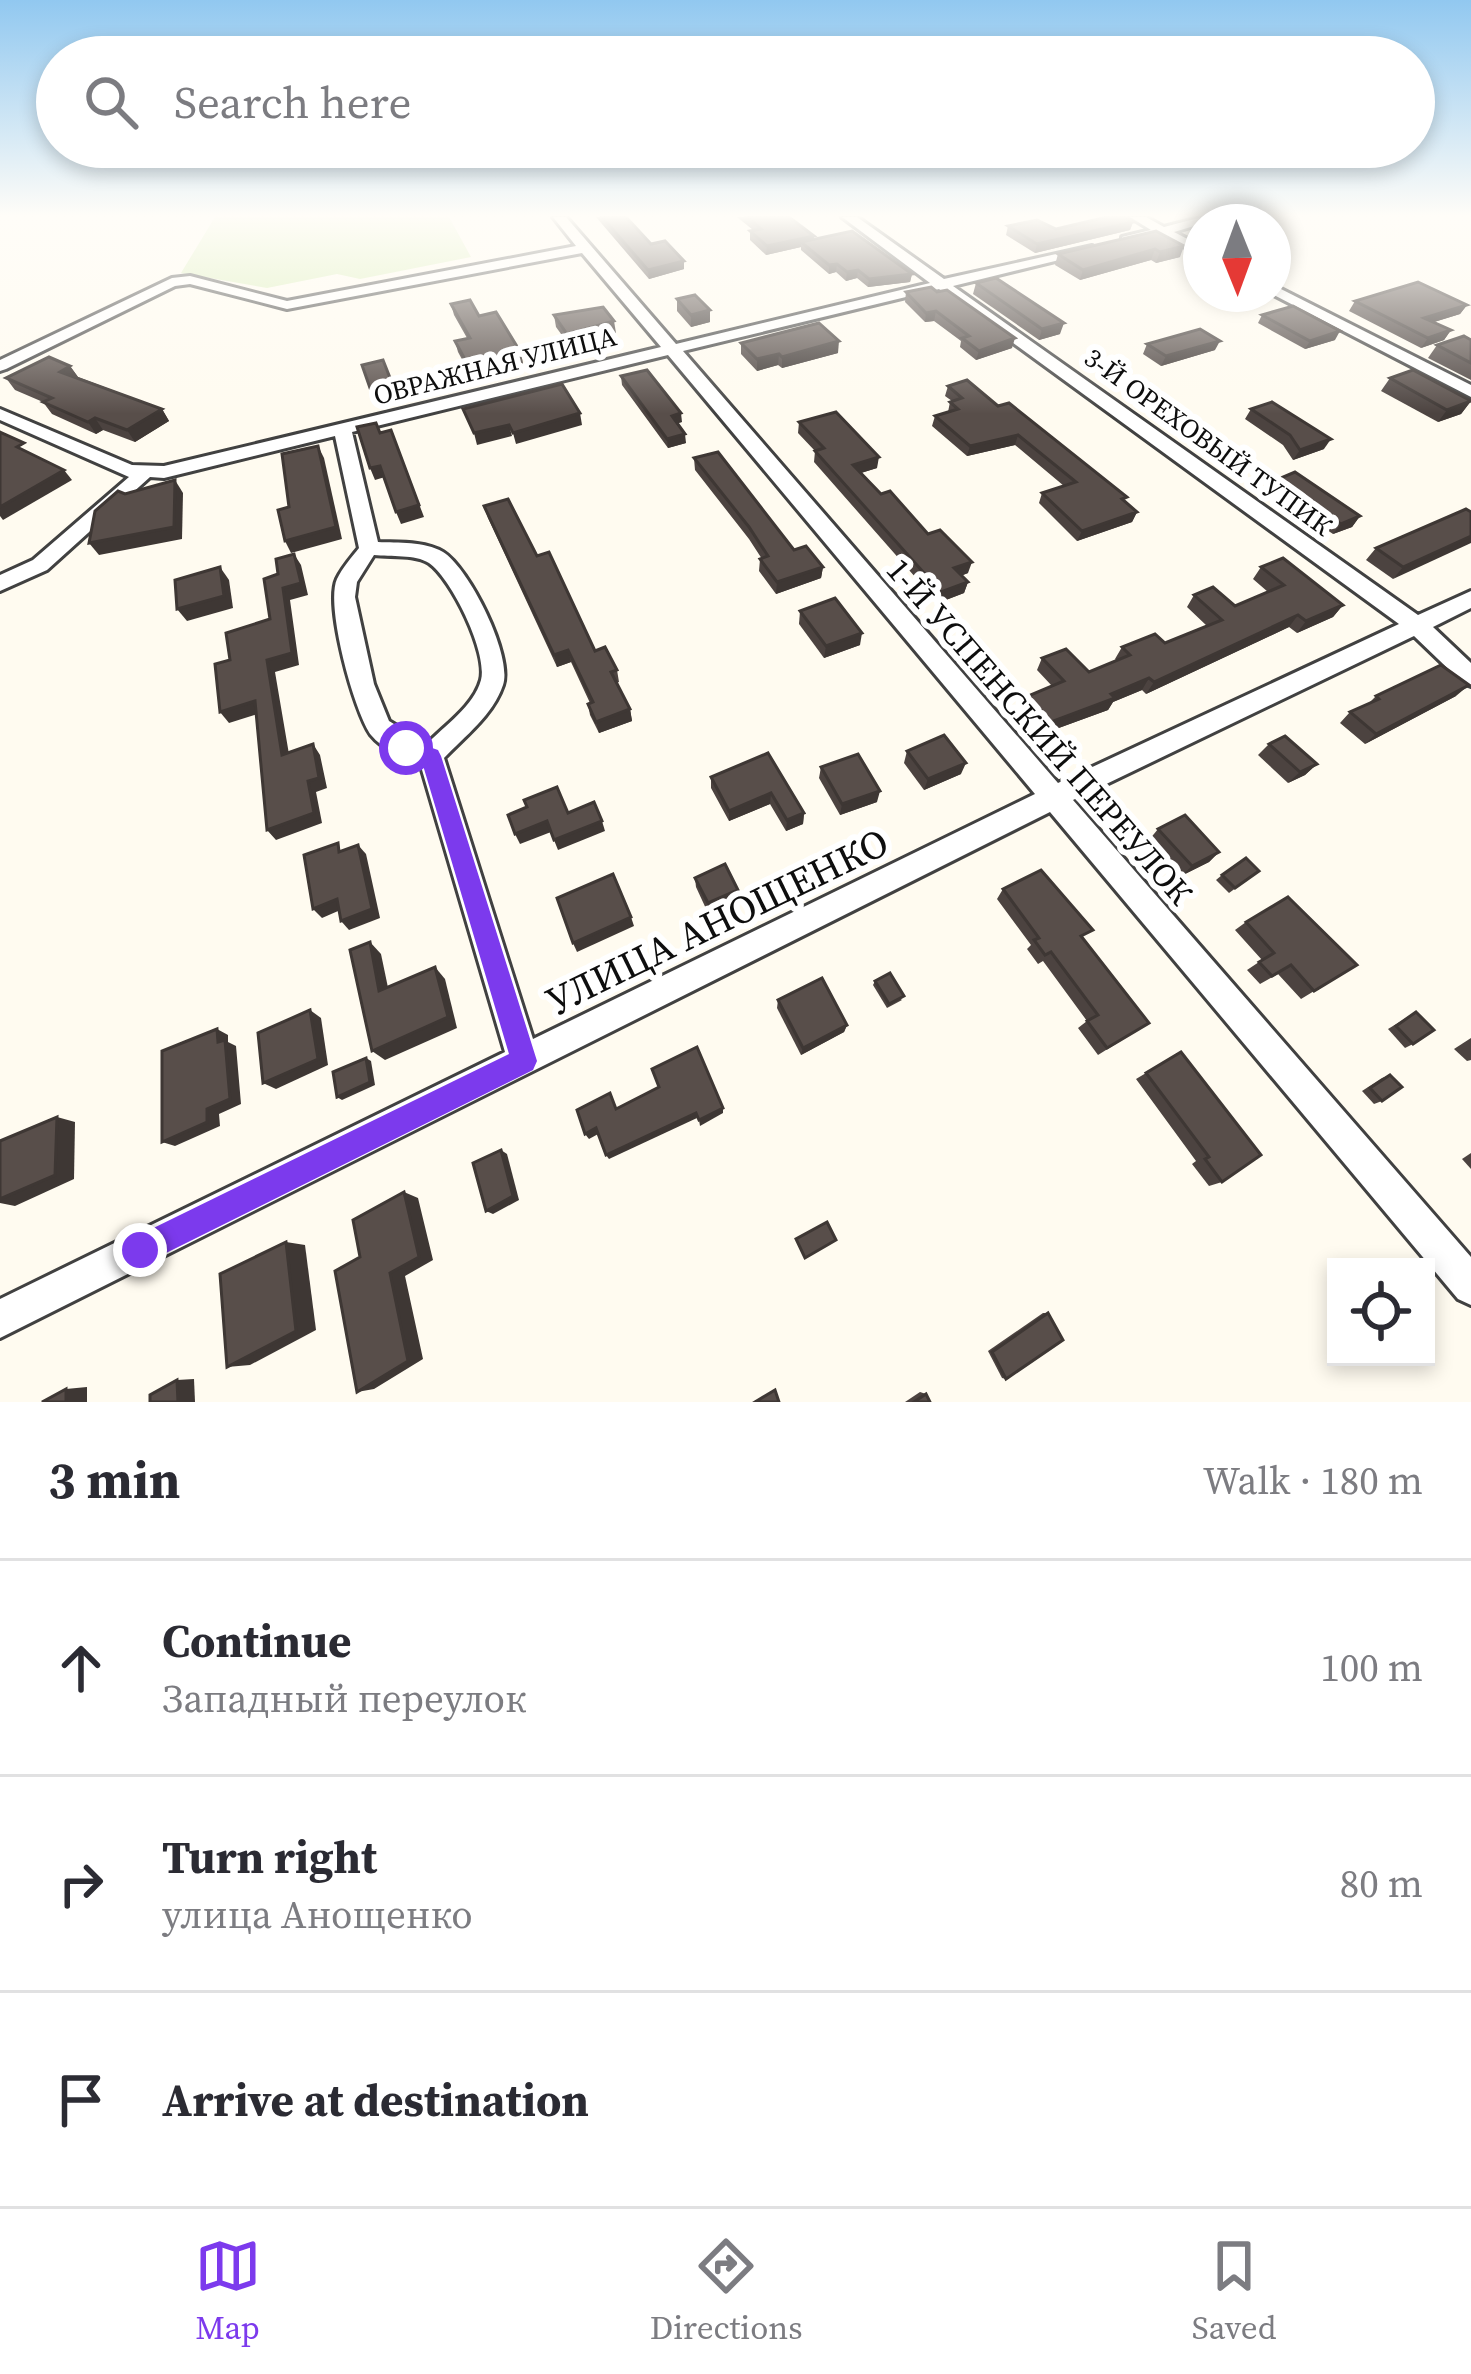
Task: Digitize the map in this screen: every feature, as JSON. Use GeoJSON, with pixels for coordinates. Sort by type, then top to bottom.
{"type":"FeatureCollection","features":[{"type":"Feature","properties":{"kind":"street"},"geometry":{"type":"LineString","coordinates":[[0,366],[154,290],[181,282]]}},
{"type":"Feature","properties":{"kind":"street"},"geometry":{"type":"LineString","coordinates":[[199,282],[287,305],[405,282]]}},
{"type":"Feature","properties":{"kind":"street","name":"1-Й УСПЕНСКИЙ ПЕРЕУЛОК"},"geometry":{"type":"LineString","coordinates":[[614,282],[1471,1286]]}},
{"type":"Feature","properties":{"kind":"street","name":"ОВРАЖНАЯ УЛИЦА"},"geometry":{"type":"LineString","coordinates":[[144,472],[343,431],[950,282]]}},
{"type":"Feature","properties":{"kind":"street","name":"3-Й ОРЕХОВЫЙ ТУПИК"},"geometry":{"type":"LineString","coordinates":[[943,284],[1417,625],[1471,677]]}},
{"type":"Feature","properties":{"kind":"street"},"geometry":{"type":"LineString","coordinates":[[1291,298],[1471,392]]}},
{"type":"Feature","properties":{"kind":"street"},"geometry":{"type":"LineString","coordinates":[[0,414],[129,471],[144,472]]}},
{"type":"Feature","properties":{"kind":"street"},"geometry":{"type":"LineString","coordinates":[[343,431],[369,548],[346,581],[344,597],[370,704],[380,728],[406,748],[431,756]]}},
{"type":"Feature","properties":{"kind":"street"},"geometry":{"type":"LineString","coordinates":[[0,584],[40,565],[144,472]]}},
{"type":"Feature","properties":{"kind":"street"},"geometry":{"type":"LineString","coordinates":[[369,548],[434,557],[459,584],[491,656],[494,676],[484,696],[431,756]]}},
{"type":"Feature","properties":{"kind":"street","name":"УЛИЦА АНОЩЕНКО"},"geometry":{"type":"LineString","coordinates":[[0,1319],[1054,797],[1471,598]]}},
{"type":"Feature","properties":{"kind":"street"},"geometry":{"type":"LineString","coordinates":[[431,756],[524,1061]]}},
{"type":"Feature","properties":{"kind":"green space"},"geometry":{"type":"Polygon","coordinates":[[[235,282],[295,282],[267,288],[235,282]]]}},
{"type":"Feature","properties":{"kind":"building"},"geometry":{"type":"Polygon","coordinates":[[[1003,282],[1064,323],[1042,329],[976,283],[1003,282]]]}},
{"type":"Feature","properties":{"kind":"building"},"geometry":{"type":"Polygon","coordinates":[[[1419,282],[1467,305],[1424,318],[1451,330],[1428,338],[1355,301],[1419,282]]]}},
{"type":"Feature","properties":{"kind":"building"},"geometry":{"type":"Polygon","coordinates":[[[931,287],[937,292],[947,290],[1015,338],[979,351],[962,338],[969,336],[936,311],[926,313],[906,292],[931,287]]]}},
{"type":"Feature","properties":{"kind":"building"},"geometry":{"type":"Polygon","coordinates":[[[695,295],[710,310],[691,315],[677,299],[695,295]]]}},
{"type":"Feature","properties":{"kind":"building"},"geometry":{"type":"Polygon","coordinates":[[[470,300],[479,316],[496,312],[521,353],[468,365],[455,341],[470,338],[451,304],[470,300]]]}},
{"type":"Feature","properties":{"kind":"building"},"geometry":{"type":"Polygon","coordinates":[[[603,307],[614,321],[567,334],[554,315],[603,307]]]}},
{"type":"Feature","properties":{"kind":"building"},"geometry":{"type":"Polygon","coordinates":[[[1291,307],[1340,331],[1310,341],[1262,315],[1291,312],[1291,307]]]}},
{"type":"Feature","properties":{"kind":"building"},"geometry":{"type":"Polygon","coordinates":[[[819,323],[839,341],[757,359],[741,343],[819,323]]]}},
{"type":"Feature","properties":{"kind":"building"},"geometry":{"type":"Polygon","coordinates":[[[1200,329],[1220,341],[1166,356],[1147,344],[1200,329]]]}},
{"type":"Feature","properties":{"kind":"building"},"geometry":{"type":"Polygon","coordinates":[[[1464,336],[1471,340],[1471,363],[1437,345],[1464,336]]]}},
{"type":"Feature","properties":{"kind":"building"},"geometry":{"type":"Polygon","coordinates":[[[49,357],[70,366],[60,372],[162,409],[127,430],[95,418],[88,422],[43,402],[52,398],[6,378],[49,357]]]}},
{"type":"Feature","properties":{"kind":"building"},"geometry":{"type":"Polygon","coordinates":[[[383,360],[392,383],[370,388],[362,365],[383,360]]]}},
{"type":"Feature","properties":{"kind":"building"},"geometry":{"type":"Polygon","coordinates":[[[647,370],[681,413],[672,416],[685,434],[667,439],[621,376],[647,370]]]}},
{"type":"Feature","properties":{"kind":"building"},"geometry":{"type":"Polygon","coordinates":[[[1413,370],[1471,401],[1447,410],[1390,378],[1413,370]]]}},
{"type":"Feature","properties":{"kind":"building"},"geometry":{"type":"Polygon","coordinates":[[[967,380],[998,406],[1009,403],[1127,497],[1122,499],[1137,512],[1082,531],[1042,493],[1076,482],[1018,435],[970,446],[935,416],[958,409],[950,402],[962,398],[948,386],[967,380]]]}},
{"type":"Feature","properties":{"kind":"building"},"geometry":{"type":"Polygon","coordinates":[[[562,384],[580,413],[513,433],[509,425],[474,433],[463,409],[562,384]]]}},
{"type":"Feature","properties":{"kind":"building"},"geometry":{"type":"Polygon","coordinates":[[[1272,402],[1331,439],[1300,450],[1290,435],[1251,409],[1272,402]]]}},
{"type":"Feature","properties":{"kind":"building"},"geometry":{"type":"Polygon","coordinates":[[[836,412],[879,457],[853,465],[881,494],[890,491],[928,534],[940,530],[972,562],[954,568],[968,582],[941,592],[815,451],[824,448],[799,422],[836,412]]]}},
{"type":"Feature","properties":{"kind":"building"},"geometry":{"type":"Polygon","coordinates":[[[376,423],[380,433],[391,430],[419,505],[396,512],[380,466],[370,468],[357,427],[376,423]]]}},
{"type":"Feature","properties":{"kind":"building"},"geometry":{"type":"Polygon","coordinates":[[[0,432],[24,443],[17,447],[64,470],[0,507],[0,432]]]}},
{"type":"Feature","properties":{"kind":"building"},"geometry":{"type":"Polygon","coordinates":[[[318,446],[336,527],[285,541],[278,510],[289,507],[282,454],[318,446]]]}},
{"type":"Feature","properties":{"kind":"building"},"geometry":{"type":"Polygon","coordinates":[[[718,452],[794,550],[806,546],[823,567],[777,582],[760,559],[768,556],[749,527],[694,458],[718,452]]]}},
{"type":"Feature","properties":{"kind":"building"},"geometry":{"type":"Polygon","coordinates":[[[1295,472],[1360,516],[1341,524],[1276,480],[1295,472]]]}},
{"type":"Feature","properties":{"kind":"building"},"geometry":{"type":"Polygon","coordinates":[[[175,480],[174,527],[89,543],[95,511],[118,491],[125,494],[175,480]]]}},
{"type":"Feature","properties":{"kind":"building"},"geometry":{"type":"Polygon","coordinates":[[[508,499],[537,556],[549,552],[595,651],[605,647],[617,670],[611,672],[630,709],[596,722],[588,704],[593,702],[568,650],[554,655],[484,506],[508,499]]]}},
{"type":"Feature","properties":{"kind":"building"},"geometry":{"type":"Polygon","coordinates":[[[1466,509],[1471,512],[1471,536],[1403,567],[1376,548],[1466,509]]]}},
{"type":"Feature","properties":{"kind":"building"},"geometry":{"type":"Polygon","coordinates":[[[294,554],[301,583],[283,588],[292,653],[267,660],[282,755],[313,744],[319,778],[308,781],[314,813],[267,830],[255,701],[220,712],[215,664],[230,660],[226,633],[270,619],[264,579],[278,574],[276,559],[294,554]]]}},
{"type":"Feature","properties":{"kind":"building"},"geometry":{"type":"Polygon","coordinates":[[[1283,558],[1343,605],[1306,621],[1298,615],[1154,682],[1149,678],[1111,694],[1115,698],[1051,722],[1028,696],[1064,681],[1042,658],[1066,649],[1089,672],[1130,655],[1122,647],[1155,634],[1165,643],[1222,620],[1194,595],[1213,587],[1235,606],[1284,585],[1261,567],[1283,558]]]}},
{"type":"Feature","properties":{"kind":"building"},"geometry":{"type":"Polygon","coordinates":[[[220,567],[224,596],[177,609],[175,580],[220,567]]]}},
{"type":"Feature","properties":{"kind":"building"},"geometry":{"type":"Polygon","coordinates":[[[835,598],[862,633],[826,646],[800,611],[835,598]]]}},
{"type":"Feature","properties":{"kind":"building"},"geometry":{"type":"Polygon","coordinates":[[[1441,665],[1469,685],[1376,734],[1350,712],[1379,699],[1376,696],[1441,665]]]}},
{"type":"Feature","properties":{"kind":"building"},"geometry":{"type":"Polygon","coordinates":[[[944,735],[966,763],[928,779],[907,751],[944,735]]]}},
{"type":"Feature","properties":{"kind":"building"},"geometry":{"type":"Polygon","coordinates":[[[1285,736],[1317,764],[1300,772],[1269,744],[1285,736]]]}},
{"type":"Feature","properties":{"kind":"building"},"geometry":{"type":"Polygon","coordinates":[[[768,753],[804,813],[787,820],[771,793],[729,811],[711,777],[768,753]]]}},
{"type":"Feature","properties":{"kind":"building"},"geometry":{"type":"Polygon","coordinates":[[[858,754],[880,791],[842,804],[821,767],[858,754]]]}},
{"type":"Feature","properties":{"kind":"building"},"geometry":{"type":"Polygon","coordinates":[[[557,787],[568,813],[594,802],[602,821],[554,840],[547,821],[515,834],[508,815],[527,807],[524,800],[557,787]]]}},
{"type":"Feature","properties":{"kind":"building"},"geometry":{"type":"Polygon","coordinates":[[[1185,815],[1219,852],[1192,866],[1158,829],[1185,815]]]}},
{"type":"Feature","properties":{"kind":"building"},"geometry":{"type":"Polygon","coordinates":[[[338,843],[339,852],[358,845],[372,909],[341,921],[337,899],[313,909],[304,855],[338,843]]]}},
{"type":"Feature","properties":{"kind":"building"},"geometry":{"type":"Polygon","coordinates":[[[1246,858],[1259,871],[1235,888],[1222,875],[1246,858]]]}},
{"type":"Feature","properties":{"kind":"building"},"geometry":{"type":"Polygon","coordinates":[[[725,864],[738,890],[708,903],[695,878],[725,864]]]}},
{"type":"Feature","properties":{"kind":"building"},"geometry":{"type":"Polygon","coordinates":[[[1041,870],[1093,930],[1081,936],[1149,1023],[1107,1048],[1087,1021],[1098,1015],[1051,952],[1045,955],[1034,940],[1039,938],[1003,889],[1041,870]]]}},
{"type":"Feature","properties":{"kind":"building"},"geometry":{"type":"Polygon","coordinates":[[[613,874],[631,917],[573,943],[557,898],[613,874]]]}},
{"type":"Feature","properties":{"kind":"building"},"geometry":{"type":"Polygon","coordinates":[[[1288,897],[1357,965],[1314,991],[1291,965],[1272,976],[1259,962],[1274,953],[1246,922],[1288,897]]]}},
{"type":"Feature","properties":{"kind":"building"},"geometry":{"type":"Polygon","coordinates":[[[370,942],[379,991],[435,967],[448,1017],[372,1051],[350,950],[370,942]]]}},
{"type":"Feature","properties":{"kind":"building"},"geometry":{"type":"Polygon","coordinates":[[[890,973],[904,996],[889,1004],[875,981],[890,973]]]}},
{"type":"Feature","properties":{"kind":"building"},"geometry":{"type":"Polygon","coordinates":[[[822,978],[847,1025],[803,1048],[778,1000],[822,978]]]}},
{"type":"Feature","properties":{"kind":"building"},"geometry":{"type":"Polygon","coordinates":[[[310,1010],[318,1059],[263,1083],[258,1033],[310,1010]]]}},
{"type":"Feature","properties":{"kind":"building"},"geometry":{"type":"Polygon","coordinates":[[[1416,1012],[1434,1030],[1413,1044],[1396,1026],[1416,1012]]]}},
{"type":"Feature","properties":{"kind":"building"},"geometry":{"type":"Polygon","coordinates":[[[217,1029],[218,1042],[225,1040],[230,1099],[207,1109],[207,1122],[162,1142],[162,1051],[217,1029]]]}},
{"type":"Feature","properties":{"kind":"building"},"geometry":{"type":"Polygon","coordinates":[[[697,1047],[723,1108],[699,1120],[696,1113],[606,1155],[596,1128],[585,1134],[577,1110],[610,1093],[616,1109],[659,1087],[652,1069],[697,1047]]]}},
{"type":"Feature","properties":{"kind":"building"},"geometry":{"type":"Polygon","coordinates":[[[1181,1052],[1261,1155],[1222,1182],[1205,1159],[1209,1157],[1146,1073],[1181,1052]]]}},
{"type":"Feature","properties":{"kind":"building"},"geometry":{"type":"Polygon","coordinates":[[[366,1058],[370,1082],[337,1097],[333,1072],[366,1058]]]}},
{"type":"Feature","properties":{"kind":"building"},"geometry":{"type":"Polygon","coordinates":[[[1390,1075],[1402,1087],[1382,1101],[1370,1088],[1390,1075]]]}},
{"type":"Feature","properties":{"kind":"building"},"geometry":{"type":"Polygon","coordinates":[[[57,1117],[55,1175],[0,1199],[0,1141],[57,1117]]]}},
{"type":"Feature","properties":{"kind":"building"},"geometry":{"type":"Polygon","coordinates":[[[501,1150],[513,1196],[486,1211],[473,1163],[501,1150]]]}},
{"type":"Feature","properties":{"kind":"building"},"geometry":{"type":"Polygon","coordinates":[[[404,1192],[419,1257],[390,1273],[408,1361],[357,1392],[335,1271],[360,1257],[353,1220],[404,1192]]]}},
{"type":"Feature","properties":{"kind":"building"},"geometry":{"type":"Polygon","coordinates":[[[827,1222],[836,1240],[805,1258],[796,1239],[827,1222]]]}},
{"type":"Feature","properties":{"kind":"building"},"geometry":{"type":"Polygon","coordinates":[[[286,1242],[296,1331],[227,1367],[220,1274],[286,1242]]]}},
{"type":"Feature","properties":{"kind":"building"},"geometry":{"type":"Polygon","coordinates":[[[1048,1313],[1063,1340],[1006,1379],[992,1352],[1048,1313]]]}},
{"type":"Feature","properties":{"kind":"building"},"geometry":{"type":"Polygon","coordinates":[[[177,1380],[178,1402],[150,1402],[150,1395],[177,1380]]]}},
{"type":"Feature","properties":{"kind":"building"},"geometry":{"type":"Polygon","coordinates":[[[66,1389],[66,1402],[42,1402],[66,1389]]]}},
{"type":"Feature","properties":{"kind":"building"},"geometry":{"type":"Polygon","coordinates":[[[775,1390],[779,1402],[755,1402],[775,1390]]]}},
{"type":"Feature","properties":{"kind":"route"},"geometry":{"type":"LineString","coordinates":[[140,1250],[524,1061],[431,756],[406,748]]}}]}
